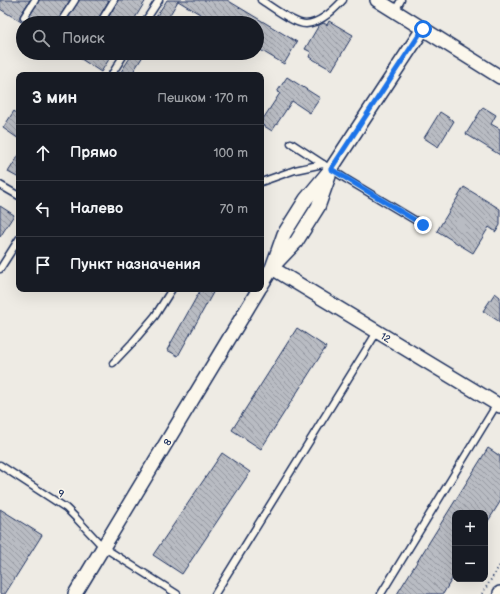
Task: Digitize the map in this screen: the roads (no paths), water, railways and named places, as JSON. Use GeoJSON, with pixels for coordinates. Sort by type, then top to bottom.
{"type":"FeatureCollection","features":[{"type":"Feature","properties":{"kind":"street"},"geometry":{"type":"LineString","coordinates":[[378,0],[398,6],[423,29],[500,77]]}},
{"type":"Feature","properties":{"kind":"street"},"geometry":{"type":"LineString","coordinates":[[264,281],[272,268],[284,234],[306,199],[327,166],[423,29]]}},
{"type":"Feature","properties":{"kind":"street","name":"12"},"geometry":{"type":"LineString","coordinates":[[272,268],[498,405]]}},
{"type":"Feature","properties":{"kind":"street","name":"8"},"geometry":{"type":"LineString","coordinates":[[75,594],[257,292]]}},
{"type":"Feature","properties":{"kind":"lane"},"geometry":{"type":"LineString","coordinates":[[25,16],[35,0]]}},
{"type":"Feature","properties":{"kind":"lane"},"geometry":{"type":"LineString","coordinates":[[65,16],[75,0]]}},
{"type":"Feature","properties":{"kind":"lane"},"geometry":{"type":"LineString","coordinates":[[104,16],[114,0]]}},
{"type":"Feature","properties":{"kind":"lane"},"geometry":{"type":"LineString","coordinates":[[149,16],[159,0]]}},
{"type":"Feature","properties":{"kind":"lane"},"geometry":{"type":"LineString","coordinates":[[261,0],[292,20],[305,24],[316,21],[334,10],[343,0]]}},
{"type":"Feature","properties":{"kind":"lane"},"geometry":{"type":"LineString","coordinates":[[113,72],[121,60]]}},
{"type":"Feature","properties":{"kind":"lane"},"geometry":{"type":"LineString","coordinates":[[291,143],[423,225]]}},
{"type":"Feature","properties":{"kind":"lane"},"geometry":{"type":"LineString","coordinates":[[264,181],[295,170],[327,166]]}},
{"type":"Feature","properties":{"kind":"lane"},"geometry":{"type":"LineString","coordinates":[[0,184],[16,194]]}},
{"type":"Feature","properties":{"kind":"lane"},"geometry":{"type":"LineString","coordinates":[[0,269],[16,244]]}},
{"type":"Feature","properties":{"kind":"lane"},"geometry":{"type":"LineString","coordinates":[[113,363],[155,316],[170,292]]}},
{"type":"Feature","properties":{"kind":"lane"},"geometry":{"type":"LineString","coordinates":[[215,594],[377,332]]}},
{"type":"Feature","properties":{"kind":"lane"},"geometry":{"type":"LineString","coordinates":[[381,594],[498,405]]}},
{"type":"Feature","properties":{"kind":"lane","name":"9"},"geometry":{"type":"LineString","coordinates":[[0,465],[66,508],[103,547],[177,594]]}}]}
